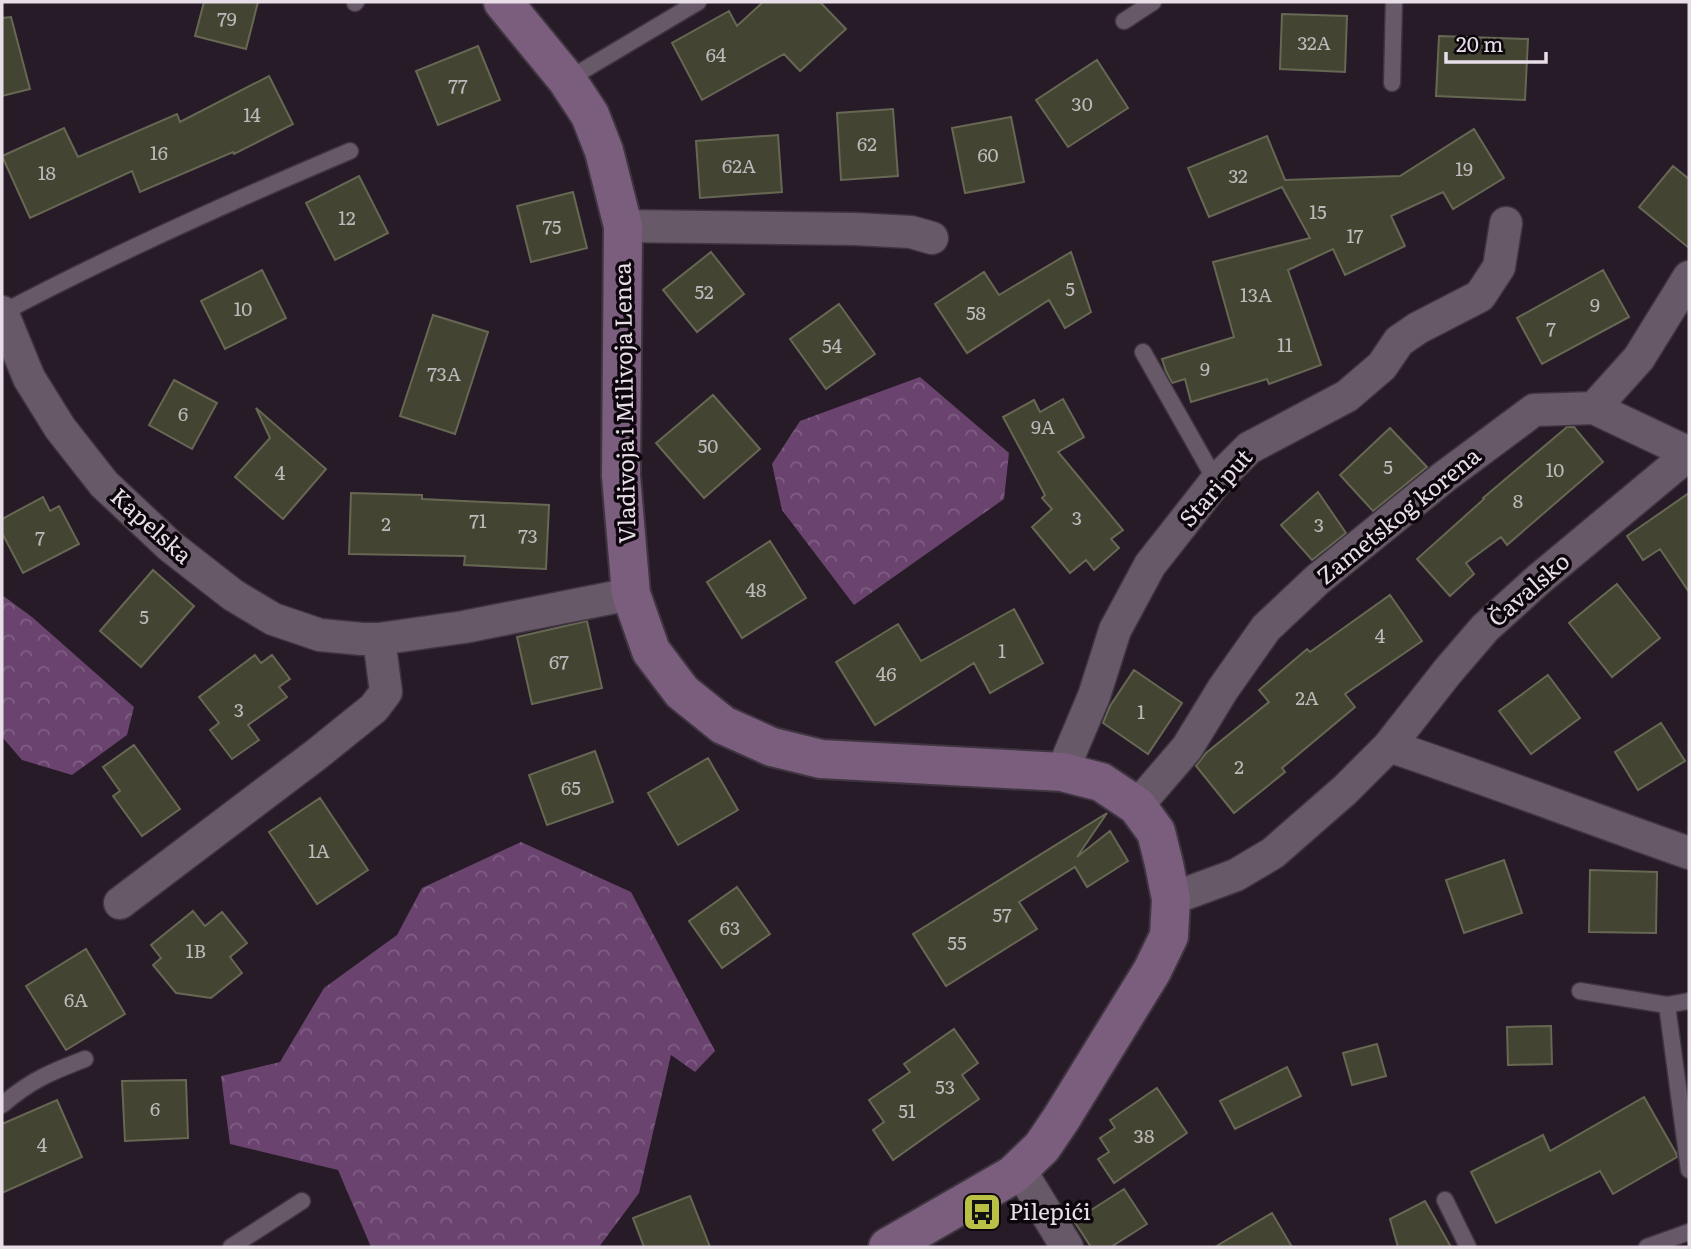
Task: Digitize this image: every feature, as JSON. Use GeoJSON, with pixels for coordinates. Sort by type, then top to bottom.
{"type":"FeatureCollection","features":[{"type":"Feature","properties":{"kind":"street","name":"Vladivoja i Milivoja Lenca"},"geometry":{"type":"LineString","coordinates":[[503,2],[567,80],[590,115],[604,151],[623,226],[622,493],[631,594],[651,651],[682,692],[723,725],[772,747],[821,759],[1062,772],[1101,782],[1137,806],[1156,832],[1171,899],[1168,936],[1152,971],[1061,1119],[1042,1147],[1020,1170],[888,1247]]}},
{"type":"Feature","properties":{"kind":"street","name":"Stari put"},"geometry":{"type":"LineString","coordinates":[[1062,772],[1094,696],[1115,630],[1150,565],[1216,481],[1249,448],[1347,397],[1382,366],[1399,341],[1418,328],[1480,296],[1500,267],[1506,223]]}},
{"type":"Feature","properties":{"kind":"street"},"geometry":{"type":"LineString","coordinates":[[623,226],[855,229],[911,232],[932,238]]}},
{"type":"Feature","properties":{"kind":"street"},"geometry":{"type":"LineString","coordinates":[[1594,408],[1639,358],[1689,277]]}},
{"type":"Feature","properties":{"kind":"street","name":"Kapelska"},"geometry":{"type":"LineString","coordinates":[[2,313],[29,378],[60,428],[104,484],[170,545],[233,595],[273,619],[320,635],[379,639],[464,627],[631,594]]}},
{"type":"Feature","properties":{"kind":"street","name":"Čavalsko"},"geometry":{"type":"LineString","coordinates":[[1171,899],[1236,875],[1273,853],[1345,790],[1389,746],[1485,628],[1538,580],[1689,454],[1594,408]]}},
{"type":"Feature","properties":{"kind":"street","name":"Zametskog korena"},"geometry":{"type":"LineString","coordinates":[[1137,806],[1187,748],[1223,689],[1266,628],[1317,580],[1444,477],[1534,410],[1594,408]]}},
{"type":"Feature","properties":{"kind":"street"},"geometry":{"type":"LineString","coordinates":[[120,903],[374,708],[386,692],[379,639]]}},
{"type":"Feature","properties":{"kind":"street"},"geometry":{"type":"LineString","coordinates":[[1389,746],[1689,853]]}},
{"type":"Feature","properties":{"kind":"street"},"geometry":{"type":"LineString","coordinates":[[1020,1170],[1067,1247]]}},
{"type":"Feature","properties":{"kind":"lane"},"geometry":{"type":"LineString","coordinates":[[567,80],[698,2]]}},
{"type":"Feature","properties":{"kind":"lane"},"geometry":{"type":"LineString","coordinates":[[1124,21],[1153,2]]}},
{"type":"Feature","properties":{"kind":"lane"},"geometry":{"type":"LineString","coordinates":[[1392,83],[1394,2]]}},
{"type":"Feature","properties":{"kind":"lane","name":"Kapelska"},"geometry":{"type":"LineString","coordinates":[[2,313],[68,278],[259,189],[350,151]]}},
{"type":"Feature","properties":{"kind":"lane"},"geometry":{"type":"LineString","coordinates":[[1143,352],[1216,481]]}},
{"type":"Feature","properties":{"kind":"lane"},"geometry":{"type":"LineString","coordinates":[[1580,991],[1667,1005],[1689,1001]]}},
{"type":"Feature","properties":{"kind":"lane"},"geometry":{"type":"LineString","coordinates":[[1667,1005],[1689,1170]]}},
{"type":"Feature","properties":{"kind":"lane"},"geometry":{"type":"LineString","coordinates":[[2,1105],[41,1076],[85,1059]]}},
{"type":"Feature","properties":{"kind":"lane"},"geometry":{"type":"LineString","coordinates":[[230,1247],[302,1200]]}},
{"type":"Feature","properties":{"kind":"lane"},"geometry":{"type":"LineString","coordinates":[[1445,1200],[1468,1247]]}},
{"type":"Feature","properties":{"kind":"lane"},"geometry":{"type":"LineString","coordinates":[[1647,1247],[1689,1233]]}},
{"type":"Feature","properties":{"kind":"green space"},"geometry":{"type":"Polygon","coordinates":[[[920,377],[1009,453],[1004,499],[854,605],[782,510],[772,464],[800,421],[920,377]]]}},
{"type":"Feature","properties":{"kind":"green space"},"geometry":{"type":"Polygon","coordinates":[[[2,595],[32,617],[134,707],[127,735],[72,775],[22,760],[2,737],[2,595]]]}},
{"type":"Feature","properties":{"kind":"green space"},"geometry":{"type":"Polygon","coordinates":[[[521,842],[631,892],[715,1051],[695,1072],[671,1055],[639,1193],[599,1247],[371,1247],[338,1170],[230,1144],[221,1076],[280,1062],[324,988],[397,935],[422,888],[521,842]]]}},
{"type":"Feature","properties":{"kind":"building"},"geometry":{"type":"Polygon","coordinates":[[[204,2],[258,2],[246,49],[195,36],[204,2]]]}},
{"type":"Feature","properties":{"kind":"building"},"geometry":{"type":"Polygon","coordinates":[[[763,2],[820,2],[846,29],[800,71],[784,54],[702,100],[672,43],[729,11],[737,26],[763,2]]]}},
{"type":"Feature","properties":{"kind":"building"},"geometry":{"type":"Polygon","coordinates":[[[1282,14],[1347,16],[1345,72],[1280,69],[1282,14]]]}},
{"type":"Feature","properties":{"kind":"building"},"geometry":{"type":"Polygon","coordinates":[[[11,17],[30,89],[2,96],[2,18],[11,17]]]}},
{"type":"Feature","properties":{"kind":"building"},"geometry":{"type":"Polygon","coordinates":[[[1439,36],[1528,39],[1525,100],[1436,96],[1439,36]]]}},
{"type":"Feature","properties":{"kind":"building"},"geometry":{"type":"Polygon","coordinates":[[[478,46],[500,100],[438,125],[416,71],[478,46]]]}},
{"type":"Feature","properties":{"kind":"building"},"geometry":{"type":"Polygon","coordinates":[[[1097,60],[1128,108],[1068,147],[1036,100],[1097,60]]]}},
{"type":"Feature","properties":{"kind":"building"},"geometry":{"type":"Polygon","coordinates":[[[269,76],[293,124],[234,154],[233,152],[140,192],[132,171],[30,218],[2,156],[64,128],[78,157],[177,114],[180,122],[269,76]]]}},
{"type":"Feature","properties":{"kind":"building"},"geometry":{"type":"Polygon","coordinates":[[[893,109],[898,176],[841,180],[837,113],[893,109]]]}},
{"type":"Feature","properties":{"kind":"building"},"geometry":{"type":"Polygon","coordinates":[[[1011,117],[1024,182],[965,193],[952,128],[1011,117]]]}},
{"type":"Feature","properties":{"kind":"building"},"geometry":{"type":"Polygon","coordinates":[[[1474,129],[1504,178],[1453,209],[1443,192],[1391,216],[1405,246],[1345,275],[1333,249],[1288,270],[1321,365],[1269,384],[1267,379],[1191,402],[1185,379],[1172,383],[1162,359],[1234,337],[1213,262],[1310,238],[1282,187],[1209,217],[1188,168],[1267,136],[1285,180],[1400,176],[1474,129]]]}},
{"type":"Feature","properties":{"kind":"building"},"geometry":{"type":"Polygon","coordinates":[[[778,135],[782,192],[700,198],[696,141],[778,135]]]}},
{"type":"Feature","properties":{"kind":"building"},"geometry":{"type":"Polygon","coordinates":[[[1673,166],[1689,179],[1689,248],[1639,207],[1673,166]]]}},
{"type":"Feature","properties":{"kind":"building"},"geometry":{"type":"Polygon","coordinates":[[[359,176],[388,233],[335,260],[306,203],[359,176]]]}},
{"type":"Feature","properties":{"kind":"building"},"geometry":{"type":"Polygon","coordinates":[[[573,192],[587,248],[531,262],[517,206],[573,192]]]}},
{"type":"Feature","properties":{"kind":"building"},"geometry":{"type":"Polygon","coordinates":[[[711,252],[744,294],[697,332],[663,290],[711,252]]]}},
{"type":"Feature","properties":{"kind":"building"},"geometry":{"type":"Polygon","coordinates":[[[1071,252],[1091,312],[1065,328],[1049,300],[967,353],[935,304],[984,272],[999,295],[1071,252]]]}},
{"type":"Feature","properties":{"kind":"building"},"geometry":{"type":"Polygon","coordinates":[[[262,270],[286,318],[225,349],[201,301],[262,270]]]}},
{"type":"Feature","properties":{"kind":"building"},"geometry":{"type":"Polygon","coordinates":[[[1603,270],[1629,317],[1542,364],[1517,318],[1603,270]]]}},
{"type":"Feature","properties":{"kind":"building"},"geometry":{"type":"Polygon","coordinates":[[[839,304],[875,354],[826,389],[790,339],[839,304]]]}},
{"type":"Feature","properties":{"kind":"building"},"geometry":{"type":"Polygon","coordinates":[[[433,315],[488,332],[455,434],[400,416],[433,315]]]}},
{"type":"Feature","properties":{"kind":"building"},"geometry":{"type":"Polygon","coordinates":[[[174,380],[217,403],[192,449],[149,425],[174,380]]]}},
{"type":"Feature","properties":{"kind":"building"},"geometry":{"type":"Polygon","coordinates":[[[713,395],[760,449],[704,498],[656,443],[713,395]]]}},
{"type":"Feature","properties":{"kind":"building"},"geometry":{"type":"Polygon","coordinates":[[[1063,399],[1084,437],[1058,452],[1123,530],[1111,539],[1119,548],[1094,570],[1086,560],[1070,573],[1032,527],[1052,509],[1042,498],[1045,495],[1003,417],[1034,400],[1040,412],[1063,399]]]}},
{"type":"Feature","properties":{"kind":"building"},"geometry":{"type":"Polygon","coordinates":[[[256,408],[326,469],[283,519],[235,477],[270,438],[256,408]]]}},
{"type":"Feature","properties":{"kind":"building"},"geometry":{"type":"Polygon","coordinates":[[[1567,427],[1574,427],[1603,462],[1507,545],[1501,537],[1466,563],[1474,574],[1450,596],[1417,559],[1483,498],[1567,427]]]}},
{"type":"Feature","properties":{"kind":"building"},"geometry":{"type":"Polygon","coordinates":[[[1390,428],[1427,467],[1373,511],[1340,475],[1390,428]]]}},
{"type":"Feature","properties":{"kind":"building"},"geometry":{"type":"Polygon","coordinates":[[[1318,492],[1346,533],[1312,560],[1281,525],[1318,492]]]}},
{"type":"Feature","properties":{"kind":"building"},"geometry":{"type":"Polygon","coordinates":[[[351,493],[422,495],[422,499],[549,505],[546,569],[464,565],[465,556],[349,554],[351,493]]]}},
{"type":"Feature","properties":{"kind":"building"},"geometry":{"type":"Polygon","coordinates":[[[1689,493],[1689,592],[1660,549],[1643,560],[1627,536],[1689,493]]]}},
{"type":"Feature","properties":{"kind":"building"},"geometry":{"type":"Polygon","coordinates":[[[43,497],[50,511],[59,506],[79,544],[23,573],[2,533],[2,519],[43,497]]]}},
{"type":"Feature","properties":{"kind":"building"},"geometry":{"type":"Polygon","coordinates":[[[770,541],[806,598],[742,638],[707,582],[770,541]]]}},
{"type":"Feature","properties":{"kind":"building"},"geometry":{"type":"Polygon","coordinates":[[[153,570],[194,606],[141,667],[100,631],[153,570]]]}},
{"type":"Feature","properties":{"kind":"building"},"geometry":{"type":"Polygon","coordinates":[[[1617,584],[1660,638],[1612,677],[1569,623],[1617,584]]]}},
{"type":"Feature","properties":{"kind":"building"},"geometry":{"type":"Polygon","coordinates":[[[1390,595],[1422,641],[1345,694],[1355,707],[1282,768],[1285,772],[1234,813],[1196,766],[1206,753],[1269,702],[1259,690],[1307,649],[1310,652],[1390,595]]]}},
{"type":"Feature","properties":{"kind":"building"},"geometry":{"type":"Polygon","coordinates":[[[1014,609],[1043,663],[990,693],[974,663],[875,725],[836,662],[898,624],[921,661],[1014,609]]]}},
{"type":"Feature","properties":{"kind":"building"},"geometry":{"type":"Polygon","coordinates":[[[587,621],[602,688],[532,704],[517,637],[587,621]]]}},
{"type":"Feature","properties":{"kind":"building"},"geometry":{"type":"Polygon","coordinates":[[[255,655],[261,663],[272,655],[290,679],[279,687],[287,697],[248,725],[259,740],[232,759],[210,730],[219,723],[199,697],[255,655]]]}},
{"type":"Feature","properties":{"kind":"building"},"geometry":{"type":"Polygon","coordinates":[[[1134,670],[1182,703],[1148,754],[1103,723],[1110,706],[1134,670]]]}},
{"type":"Feature","properties":{"kind":"building"},"geometry":{"type":"Polygon","coordinates":[[[1548,675],[1580,718],[1531,754],[1499,711],[1548,675]]]}},
{"type":"Feature","properties":{"kind":"building"},"geometry":{"type":"Polygon","coordinates":[[[1661,723],[1685,761],[1638,790],[1615,752],[1661,723]]]}},
{"type":"Feature","properties":{"kind":"building"},"geometry":{"type":"Polygon","coordinates":[[[134,745],[180,809],[142,836],[113,796],[120,791],[103,767],[134,745]]]}},
{"type":"Feature","properties":{"kind":"building"},"geometry":{"type":"Polygon","coordinates":[[[595,751],[613,802],[547,825],[529,775],[595,751]]]}},
{"type":"Feature","properties":{"kind":"building"},"geometry":{"type":"Polygon","coordinates":[[[708,758],[738,810],[678,845],[648,793],[708,758]]]}},
{"type":"Feature","properties":{"kind":"building"},"geometry":{"type":"Polygon","coordinates":[[[320,798],[368,870],[317,904],[269,832],[320,798]]]}},
{"type":"Feature","properties":{"kind":"building"},"geometry":{"type":"Polygon","coordinates":[[[1107,813],[1077,857],[1110,831],[1128,861],[1087,887],[1075,867],[1019,902],[1037,929],[946,986],[913,934],[1107,813]]]}},
{"type":"Feature","properties":{"kind":"building"},"geometry":{"type":"Polygon","coordinates":[[[1504,860],[1522,913],[1464,933],[1446,880],[1504,860]]]}},
{"type":"Feature","properties":{"kind":"building"},"geometry":{"type":"Polygon","coordinates":[[[1590,870],[1657,872],[1656,933],[1589,932],[1590,870]]]}},
{"type":"Feature","properties":{"kind":"building"},"geometry":{"type":"Polygon","coordinates":[[[737,887],[770,934],[722,968],[689,921],[737,887]]]}},
{"type":"Feature","properties":{"kind":"building"},"geometry":{"type":"Polygon","coordinates":[[[193,911],[205,926],[222,912],[247,943],[230,957],[242,973],[211,998],[176,993],[153,965],[161,958],[151,945],[193,911]]]}},
{"type":"Feature","properties":{"kind":"building"},"geometry":{"type":"Polygon","coordinates":[[[86,949],[125,1014],[66,1050],[26,986],[86,949]]]}},
{"type":"Feature","properties":{"kind":"building"},"geometry":{"type":"Polygon","coordinates":[[[1551,1026],[1552,1064],[1508,1065],[1507,1027],[1551,1026]]]}},
{"type":"Feature","properties":{"kind":"building"},"geometry":{"type":"Polygon","coordinates":[[[954,1029],[978,1063],[962,1075],[979,1099],[893,1160],[873,1130],[884,1122],[869,1100],[910,1072],[904,1064],[954,1029]]]}},
{"type":"Feature","properties":{"kind":"building"},"geometry":{"type":"Polygon","coordinates":[[[1377,1044],[1386,1076],[1352,1085],[1343,1053],[1377,1044]]]}},
{"type":"Feature","properties":{"kind":"building"},"geometry":{"type":"Polygon","coordinates":[[[1287,1067],[1301,1096],[1235,1129],[1220,1101],[1287,1067]]]}},
{"type":"Feature","properties":{"kind":"building"},"geometry":{"type":"Polygon","coordinates":[[[186,1080],[188,1138],[125,1141],[122,1081],[186,1080]]]}},
{"type":"Feature","properties":{"kind":"building"},"geometry":{"type":"Polygon","coordinates":[[[1157,1088],[1187,1133],[1114,1183],[1098,1159],[1109,1152],[1100,1138],[1115,1128],[1110,1120],[1157,1088]]]}},
{"type":"Feature","properties":{"kind":"building"},"geometry":{"type":"Polygon","coordinates":[[[1644,1097],[1677,1157],[1613,1194],[1600,1171],[1496,1223],[1471,1172],[1543,1135],[1550,1151],[1644,1097]]]}},
{"type":"Feature","properties":{"kind":"building"},"geometry":{"type":"Polygon","coordinates":[[[57,1100],[82,1157],[2,1193],[2,1124],[57,1100]]]}},
{"type":"Feature","properties":{"kind":"building"},"geometry":{"type":"Polygon","coordinates":[[[1124,1189],[1147,1224],[1111,1247],[1091,1247],[1074,1221],[1124,1189]]]}},
{"type":"Feature","properties":{"kind":"building"},"geometry":{"type":"Polygon","coordinates":[[[690,1196],[710,1247],[644,1247],[633,1218],[690,1196]]]}},
{"type":"Feature","properties":{"kind":"building"},"geometry":{"type":"Polygon","coordinates":[[[1425,1201],[1451,1247],[1398,1247],[1390,1219],[1425,1201]]]}},
{"type":"Feature","properties":{"kind":"building"},"geometry":{"type":"Polygon","coordinates":[[[1272,1213],[1292,1247],[1215,1247],[1272,1213]]]}},
{"type":"Feature","properties":{"kind":"place","name":"Pilepići"},"geometry":{"type":"Point","coordinates":[982,1212]}}]}
